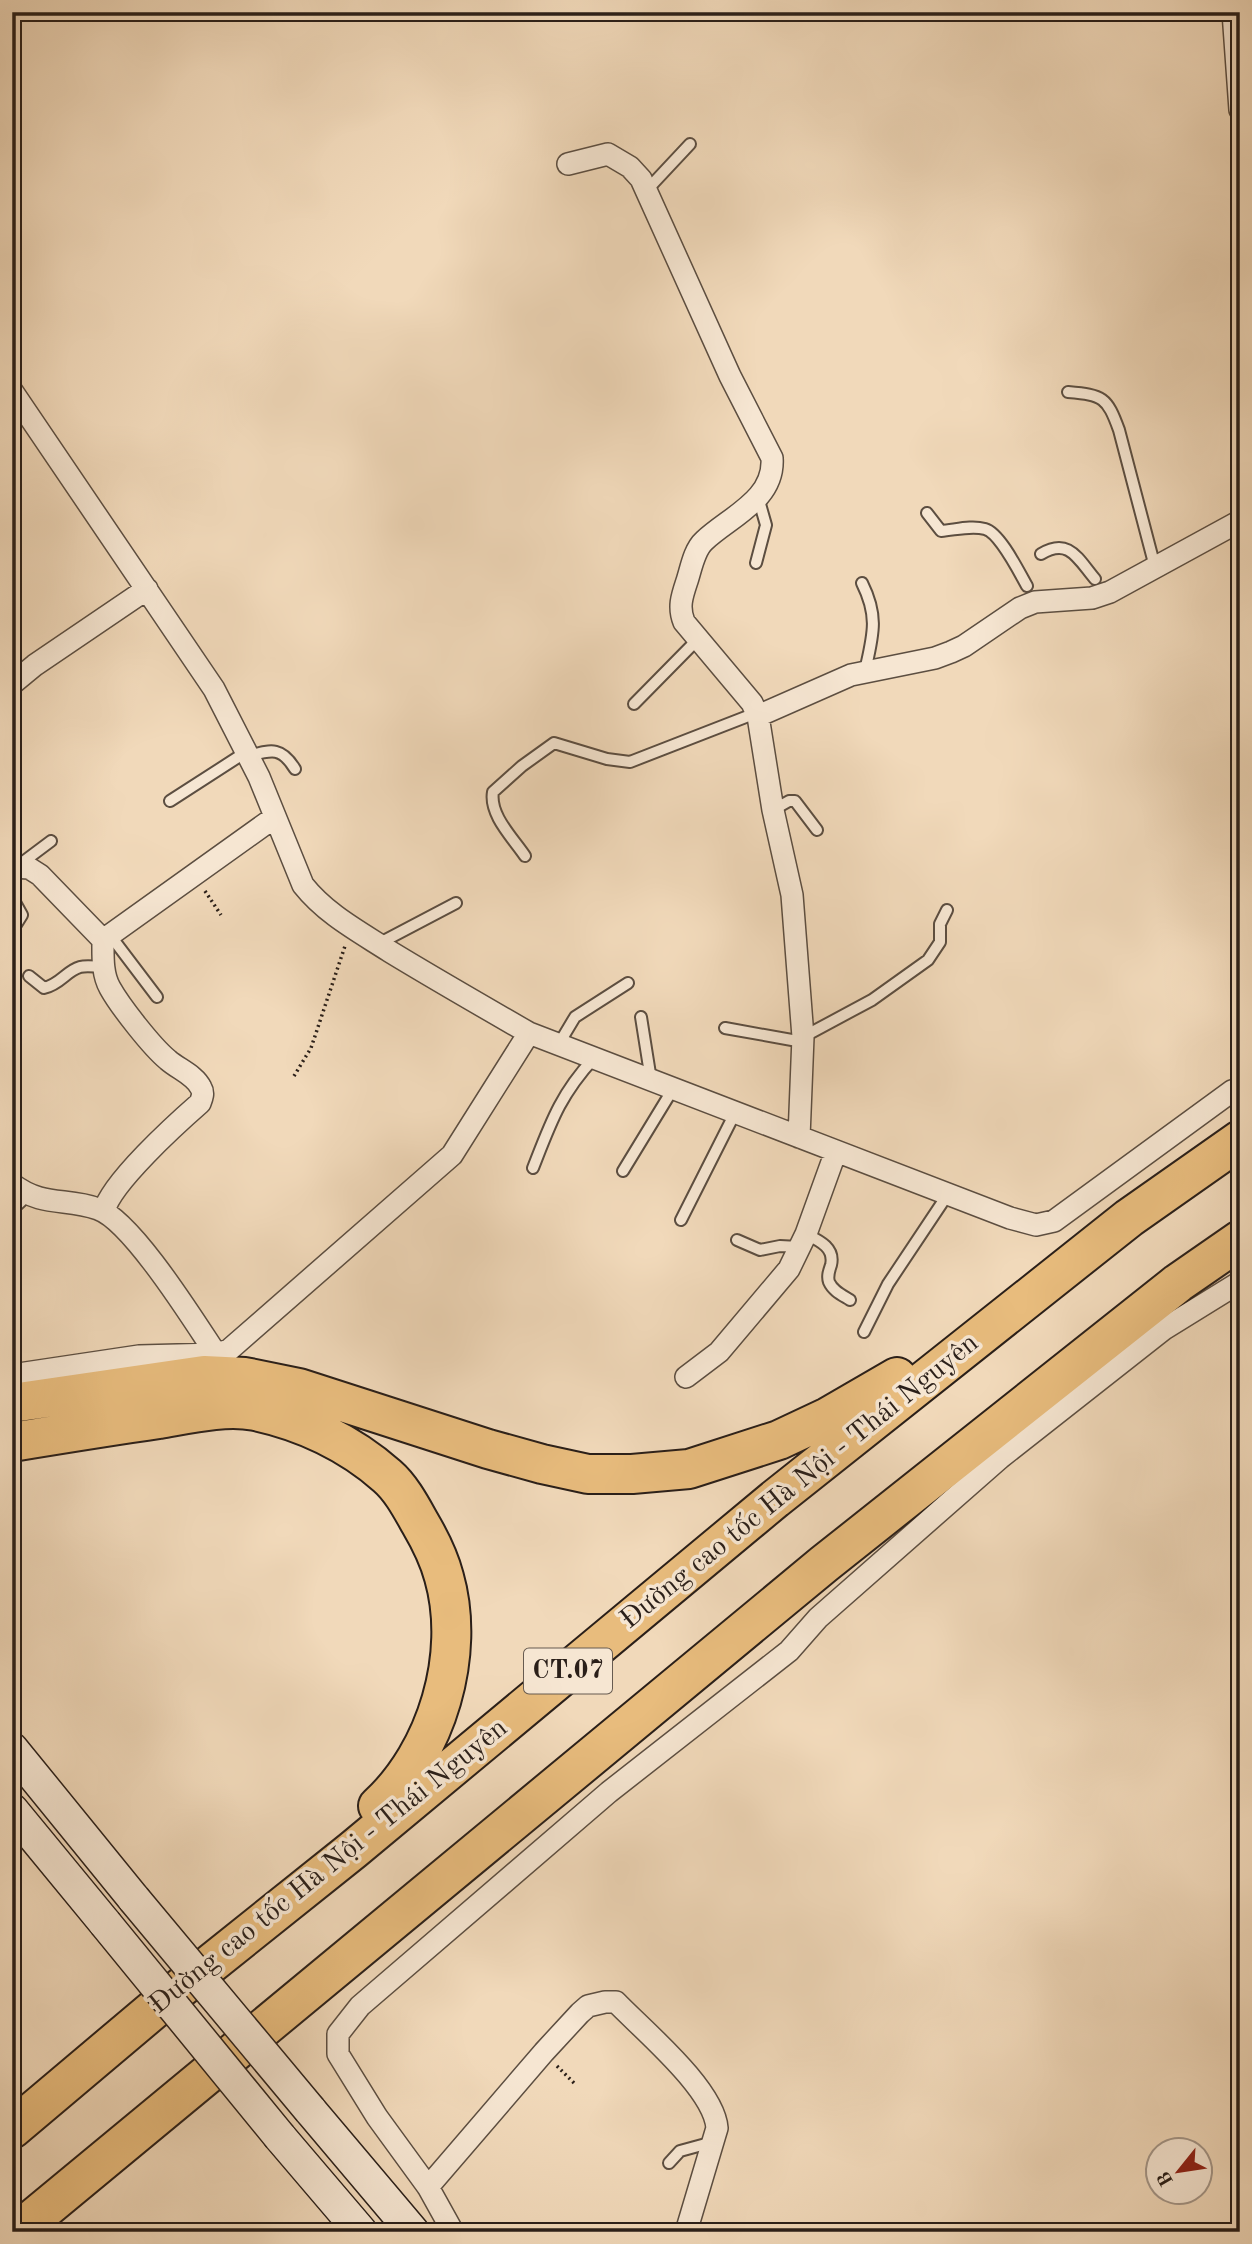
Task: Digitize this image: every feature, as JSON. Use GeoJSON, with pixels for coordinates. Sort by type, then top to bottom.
{"type":"FeatureCollection","features":[{"type":"Feature","properties":{"kind":"highway","name":"Đường cao tốc Hà Nội - Thái Nguyên"},"geometry":{"type":"LineString","coordinates":[[12,2129],[775,1499],[1129,1218],[1240,1140]]}},
{"type":"Feature","properties":{"kind":"highway"},"geometry":{"type":"LineString","coordinates":[[12,1403],[204,1375],[245,1377],[299,1388],[488,1449],[588,1474],[632,1474],[689,1469],[779,1440],[828,1417],[897,1377],[1012,1288],[1129,1218]]}},
{"type":"Feature","properties":{"kind":"highway","name":"CT.07"},"geometry":{"type":"LineString","coordinates":[[17,2232],[789,1592],[1178,1283],[1240,1240]]}},
{"type":"Feature","properties":{"kind":"highway"},"geometry":{"type":"LineString","coordinates":[[12,1442],[206,1411],[252,1410],[294,1422],[328,1436],[357,1453],[388,1477],[411,1506],[433,1545],[444,1576],[451,1612],[450,1653],[440,1707],[408,1771],[381,1803],[142,1997],[12,2118]]}},
{"type":"Feature","properties":{"kind":"highway"},"geometry":{"type":"LineString","coordinates":[[57,2232],[82,2202],[118,2171],[710,1682],[789,1592]]}},
{"type":"Feature","properties":{"kind":"main road"},"geometry":{"type":"LineString","coordinates":[[12,1749],[413,2232]]}},
{"type":"Feature","properties":{"kind":"main road"},"geometry":{"type":"LineString","coordinates":[[12,1810],[361,2232]]}},
{"type":"Feature","properties":{"kind":"street"},"geometry":{"type":"LineString","coordinates":[[1233,12],[1240,110]]}},
{"type":"Feature","properties":{"kind":"street"},"geometry":{"type":"LineString","coordinates":[[568,164],[608,154],[630,167],[641,179],[730,376],[772,458],[773,470],[769,482],[758,497],[702,543],[681,598],[679,611],[684,622],[752,704],[757,714],[773,810],[792,895],[803,1040],[799,1138]]}},
{"type":"Feature","properties":{"kind":"street"},"geometry":{"type":"LineString","coordinates":[[12,391],[214,688],[247,754],[303,885],[314,899],[356,930],[440,983],[529,1033],[1010,1218],[1036,1225],[1054,1221],[1232,1091],[1240,1089]]}},
{"type":"Feature","properties":{"kind":"street"},"geometry":{"type":"LineString","coordinates":[[757,714],[864,671],[951,652],[1031,594],[1092,598],[1098,586],[1155,567],[1240,521]]}},
{"type":"Feature","properties":{"kind":"street"},"geometry":{"type":"LineString","coordinates":[[12,684],[35,665],[147,589]]}},
{"type":"Feature","properties":{"kind":"street"},"geometry":{"type":"LineString","coordinates":[[106,938],[275,817]]}},
{"type":"Feature","properties":{"kind":"street"},"geometry":{"type":"LineString","coordinates":[[14,867],[29,868],[40,875],[106,938]]}},
{"type":"Feature","properties":{"kind":"street"},"geometry":{"type":"LineString","coordinates":[[104,1212],[111,1196],[157,1142],[200,1103],[203,1097],[202,1089],[195,1080],[168,1060],[122,1006],[109,986],[104,967],[106,938]]}},
{"type":"Feature","properties":{"kind":"street"},"geometry":{"type":"LineString","coordinates":[[12,1375],[139,1356],[216,1353],[229,1350],[307,1279],[452,1155],[529,1033]]}},
{"type":"Feature","properties":{"kind":"street"},"geometry":{"type":"LineString","coordinates":[[686,1377],[719,1352],[789,1269],[803,1241],[836,1151]]}},
{"type":"Feature","properties":{"kind":"street"},"geometry":{"type":"LineString","coordinates":[[20,1189],[42,1200],[97,1208],[104,1212],[137,1243],[216,1353]]}},
{"type":"Feature","properties":{"kind":"street"},"geometry":{"type":"LineString","coordinates":[[453,2232],[428,2187],[377,2117],[338,2054],[338,2034],[360,2006],[609,1791],[789,1651],[818,1618],[1000,1458],[1164,1329],[1240,1282]]}},
{"type":"Feature","properties":{"kind":"street"},"geometry":{"type":"LineString","coordinates":[[428,2187],[580,2013],[588,2006],[605,2002],[616,2003],[699,2088],[717,2119],[717,2128],[686,2232]]}},
{"type":"Feature","properties":{"kind":"lane"},"geometry":{"type":"LineString","coordinates":[[646,191],[690,144]]}},
{"type":"Feature","properties":{"kind":"lane"},"geometry":{"type":"LineString","coordinates":[[1068,392],[1096,395],[1104,399],[1112,411],[1155,567]]}},
{"type":"Feature","properties":{"kind":"lane"},"geometry":{"type":"LineString","coordinates":[[756,563],[766,525],[758,497]]}},
{"type":"Feature","properties":{"kind":"lane"},"geometry":{"type":"LineString","coordinates":[[927,513],[941,531],[989,530],[997,538],[1031,594]]}},
{"type":"Feature","properties":{"kind":"lane"},"geometry":{"type":"LineString","coordinates":[[1041,554],[1052,547],[1061,546],[1067,549],[1075,555],[1098,586]]}},
{"type":"Feature","properties":{"kind":"lane"},"geometry":{"type":"LineString","coordinates":[[862,583],[870,598],[874,618],[864,671]]}},
{"type":"Feature","properties":{"kind":"lane"},"geometry":{"type":"LineString","coordinates":[[634,704],[698,639]]}},
{"type":"Feature","properties":{"kind":"lane"},"geometry":{"type":"LineString","coordinates":[[525,856],[495,812],[493,792],[522,766],[554,743],[607,759],[630,762],[757,714]]}},
{"type":"Feature","properties":{"kind":"lane"},"geometry":{"type":"LineString","coordinates":[[170,801],[247,754],[280,752],[289,759],[295,769]]}},
{"type":"Feature","properties":{"kind":"lane"},"geometry":{"type":"LineString","coordinates":[[773,810],[789,801],[795,801],[817,830]]}},
{"type":"Feature","properties":{"kind":"lane"},"geometry":{"type":"LineString","coordinates":[[14,867],[51,841]]}},
{"type":"Feature","properties":{"kind":"lane"},"geometry":{"type":"LineString","coordinates":[[12,897],[22,915],[12,931]]}},
{"type":"Feature","properties":{"kind":"lane"},"geometry":{"type":"LineString","coordinates":[[378,944],[456,903]]}},
{"type":"Feature","properties":{"kind":"lane"},"geometry":{"type":"LineString","coordinates":[[725,1028],[803,1040],[872,1000],[928,960],[940,942],[940,924],[947,910]]}},
{"type":"Feature","properties":{"kind":"lane"},"geometry":{"type":"LineString","coordinates":[[106,938],[157,997]]}},
{"type":"Feature","properties":{"kind":"lane"},"geometry":{"type":"LineString","coordinates":[[29,976],[44,988],[55,985],[83,965],[104,967]]}},
{"type":"Feature","properties":{"kind":"lane"},"geometry":{"type":"LineString","coordinates":[[555,1043],[563,1037],[575,1017],[628,983]]}},
{"type":"Feature","properties":{"kind":"lane"},"geometry":{"type":"LineString","coordinates":[[641,1017],[651,1080]]}},
{"type":"Feature","properties":{"kind":"lane"},"geometry":{"type":"LineString","coordinates":[[533,1168],[553,1116],[568,1088],[594,1058]]}},
{"type":"Feature","properties":{"kind":"lane"},"geometry":{"type":"LineString","coordinates":[[623,1171],[673,1089]]}},
{"type":"Feature","properties":{"kind":"lane"},"geometry":{"type":"LineString","coordinates":[[681,1220],[735,1112]]}},
{"type":"Feature","properties":{"kind":"lane"},"geometry":{"type":"LineString","coordinates":[[12,1210],[20,1189]]}},
{"type":"Feature","properties":{"kind":"lane"},"geometry":{"type":"LineString","coordinates":[[864,1332],[888,1284],[948,1194]]}},
{"type":"Feature","properties":{"kind":"lane"},"geometry":{"type":"LineString","coordinates":[[737,1241],[760,1250],[819,1240],[833,1256],[828,1276],[830,1283],[850,1300]]}},
{"type":"Feature","properties":{"kind":"lane"},"geometry":{"type":"LineString","coordinates":[[669,2163],[688,2147],[713,2142]]}},
{"type":"Feature","properties":{"kind":"path"},"geometry":{"type":"LineString","coordinates":[[194,875],[221,915]]}},
{"type":"Feature","properties":{"kind":"path"},"geometry":{"type":"LineString","coordinates":[[294,1076],[310,1048],[339,958],[356,930]]}}]}
